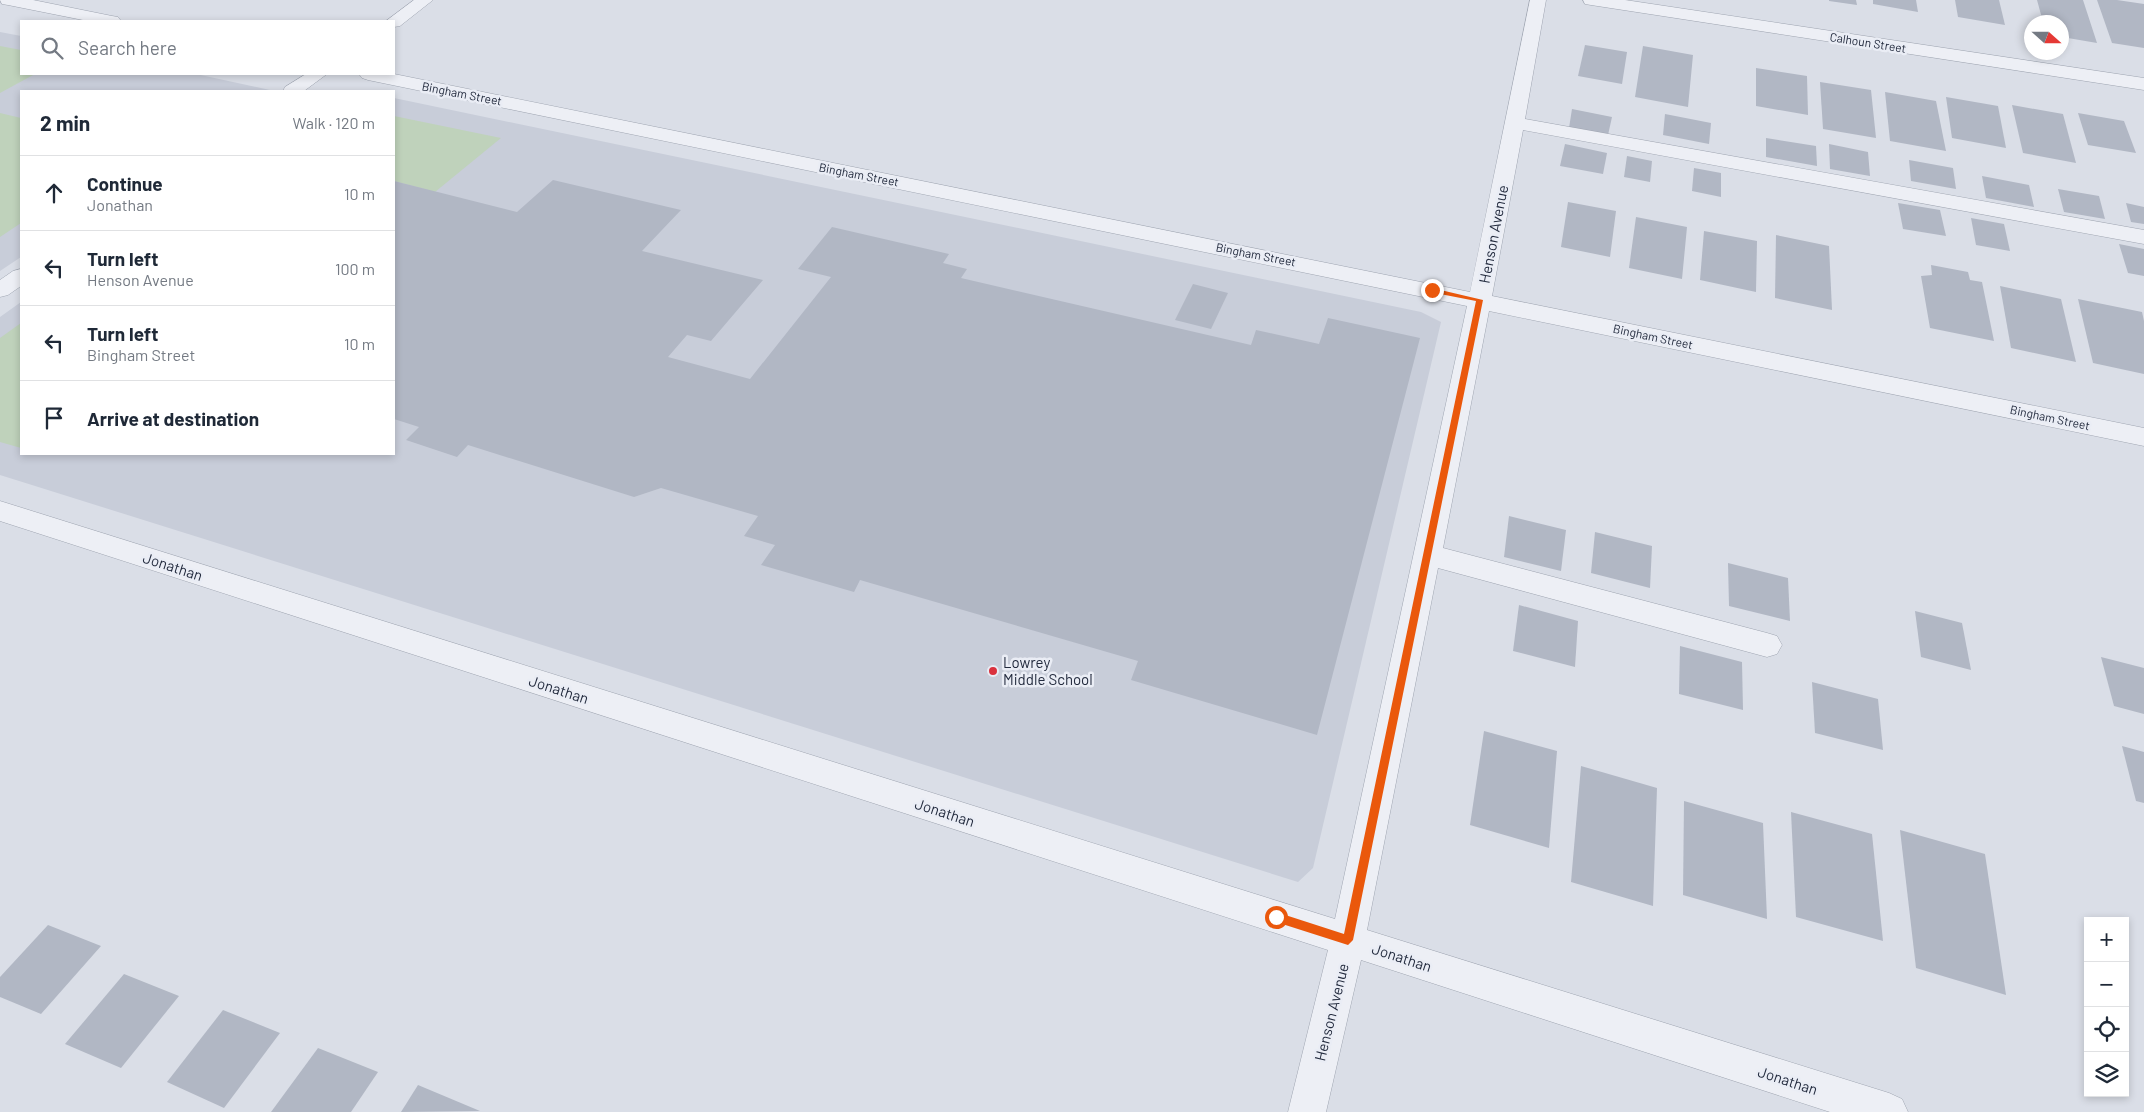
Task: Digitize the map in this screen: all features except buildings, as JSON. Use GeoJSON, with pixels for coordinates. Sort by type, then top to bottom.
{"type":"FeatureCollection","features":[{"type":"Feature","properties":{"kind":"street"},"geometry":{"type":"LineString","coordinates":[[8,0],[107,20]]}},
{"type":"Feature","properties":{"kind":"street"},"geometry":{"type":"LineString","coordinates":[[395,21],[425,0]]}},
{"type":"Feature","properties":{"kind":"street","name":"Henson Avenue"},"geometry":{"type":"LineString","coordinates":[[1307,1112],[1348,940],[1428,555],[1538,0]]}},
{"type":"Feature","properties":{"kind":"street","name":"Calhoun Street"},"geometry":{"type":"LineString","coordinates":[[1591,0],[2144,84]]}},
{"type":"Feature","properties":{"kind":"street"},"geometry":{"type":"LineString","coordinates":[[294,90],[316,75]]}},
{"type":"Feature","properties":{"kind":"street","name":"Bingham Street"},"geometry":{"type":"LineString","coordinates":[[373,75],[2144,437]]}},
{"type":"Feature","properties":{"kind":"street"},"geometry":{"type":"LineString","coordinates":[[1515,123],[2144,237]]}},
{"type":"Feature","properties":{"kind":"street"},"geometry":{"type":"LineString","coordinates":[[0,290],[20,277]]}},
{"type":"Feature","properties":{"kind":"street","name":"Jonathan"},"geometry":{"type":"LineString","coordinates":[[0,511],[1889,1112]]}},
{"type":"Feature","properties":{"kind":"street"},"geometry":{"type":"LineString","coordinates":[[1428,555],[1767,645]]}},
{"type":"Feature","properties":{"kind":"shaded area"},"geometry":{"type":"Polygon","coordinates":[[[0,32],[20,36],[20,75],[201,75],[270,90],[20,90],[20,258],[0,271],[0,32]]]}},
{"type":"Feature","properties":{"kind":"shaded area","name":"Lowrey Middle School"},"geometry":{"type":"Polygon","coordinates":[[[395,98],[1421,312],[1441,322],[1313,868],[1298,882],[0,475],[0,317],[20,303],[20,455],[395,455],[395,98]]]}},
{"type":"Feature","properties":{"kind":"green space"},"geometry":{"type":"Polygon","coordinates":[[[0,46],[20,50],[20,75],[33,75],[0,93],[0,46]]]}},
{"type":"Feature","properties":{"kind":"green space"},"geometry":{"type":"Polygon","coordinates":[[[0,113],[20,118],[20,224],[0,237],[0,113]]]}},
{"type":"Feature","properties":{"kind":"green space"},"geometry":{"type":"Polygon","coordinates":[[[395,116],[501,138],[435,192],[395,181],[395,116]]]}},
{"type":"Feature","properties":{"kind":"green space"},"geometry":{"type":"Polygon","coordinates":[[[20,324],[20,448],[0,442],[0,338],[20,324]]]}},
{"type":"Feature","properties":{"kind":"place","name":"Lowrey Middle School"},"geometry":{"type":"Point","coordinates":[993,671]}},
{"type":"Feature","properties":{"kind":"route"},"geometry":{"type":"LineString","coordinates":[[1276,917],[1348,940],[1480,300],[1432,290]]}}]}
